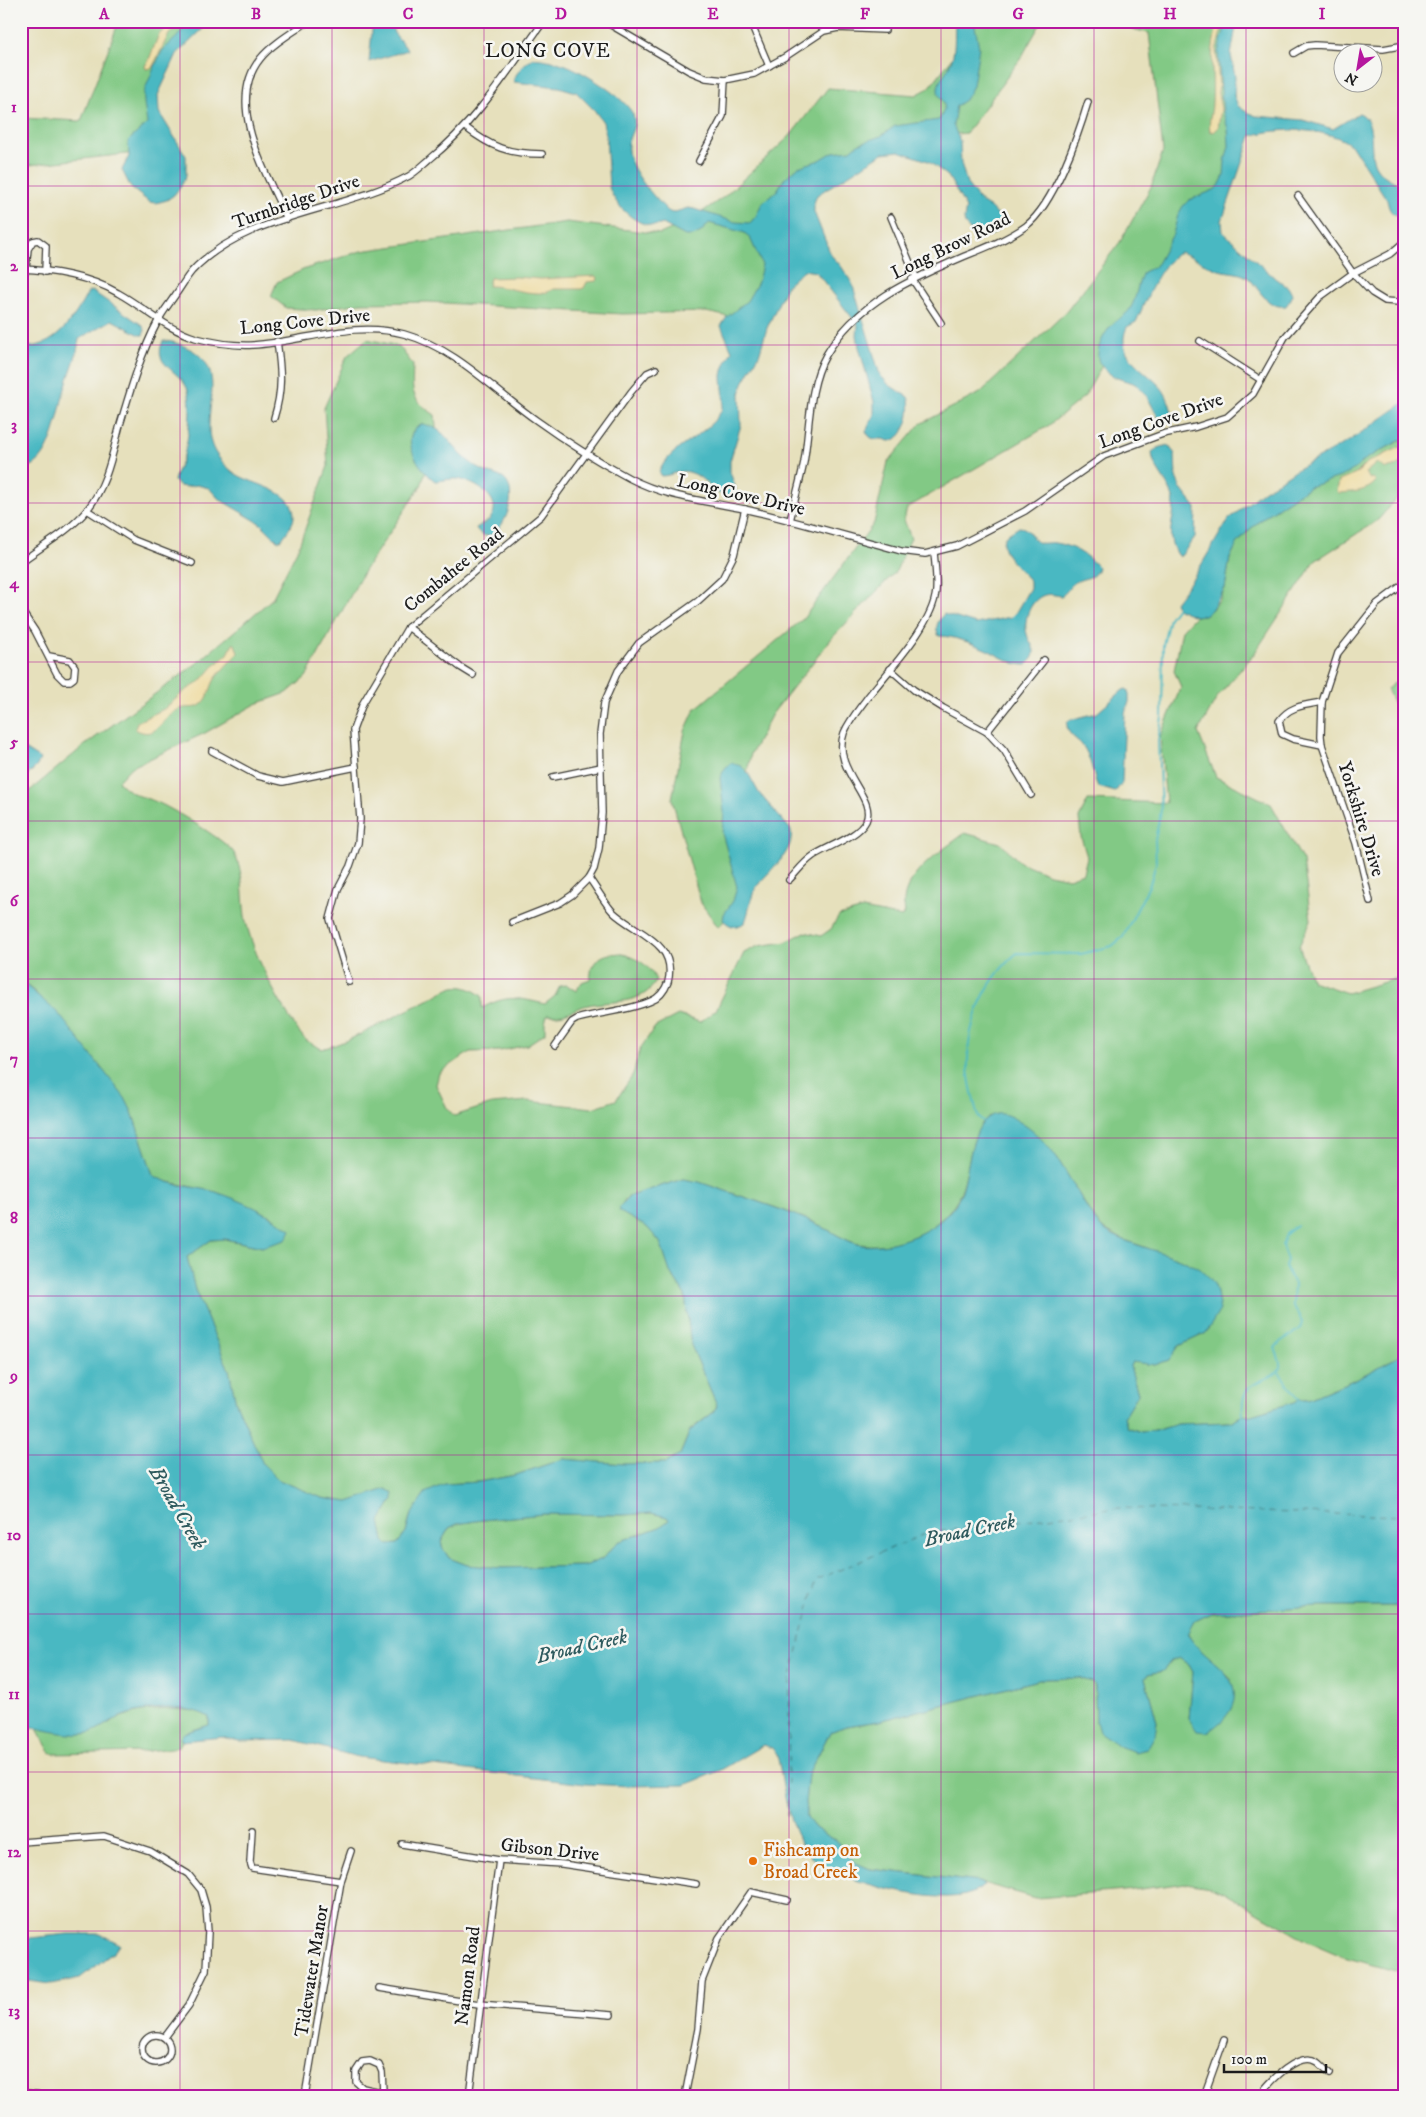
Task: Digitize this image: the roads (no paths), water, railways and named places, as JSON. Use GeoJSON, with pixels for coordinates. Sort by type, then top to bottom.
{"type":"FeatureCollection","features":[{"type":"Feature","properties":{"kind":"street"},"geometry":{"type":"LineString","coordinates":[[287,219],[247,119],[245,102],[247,85],[261,58],[308,21]]}},
{"type":"Feature","properties":{"kind":"street","name":"Turnbridge Drive"},"geometry":{"type":"LineString","coordinates":[[21,562],[87,510],[102,484],[113,458],[130,391],[158,321],[190,273],[210,253],[232,240],[287,219],[354,199],[410,176],[440,151],[485,103],[544,21]]}},
{"type":"Feature","properties":{"kind":"street"},"geometry":{"type":"LineString","coordinates":[[604,21],[690,71],[706,78],[726,80],[754,74],[824,31],[838,28],[885,30]]}},
{"type":"Feature","properties":{"kind":"street"},"geometry":{"type":"LineString","coordinates":[[750,21],[769,66]]}},
{"type":"Feature","properties":{"kind":"street"},"geometry":{"type":"LineString","coordinates":[[1294,53],[1306,46],[1316,44],[1383,49],[1405,45]]}},
{"type":"Feature","properties":{"kind":"street"},"geometry":{"type":"LineString","coordinates":[[699,161],[723,116],[726,80]]}},
{"type":"Feature","properties":{"kind":"street","name":"Long Brow Road"},"geometry":{"type":"LineString","coordinates":[[790,521],[804,463],[816,378],[826,356],[854,317],[914,278],[1007,237],[1026,225],[1041,209],[1051,193],[1076,142],[1088,102]]}},
{"type":"Feature","properties":{"kind":"street"},"geometry":{"type":"LineString","coordinates":[[464,127],[481,140],[509,152],[542,154]]}},
{"type":"Feature","properties":{"kind":"street"},"geometry":{"type":"LineString","coordinates":[[1298,196],[1354,273],[1378,298],[1398,302]]}},
{"type":"Feature","properties":{"kind":"street"},"geometry":{"type":"LineString","coordinates":[[891,217],[914,278],[942,323]]}},
{"type":"Feature","properties":{"kind":"street"},"geometry":{"type":"LineString","coordinates":[[24,269],[28,249],[33,241],[38,240],[46,246],[45,272]]}},
{"type":"Feature","properties":{"kind":"street","name":"Long Cove Drive"},"geometry":{"type":"LineString","coordinates":[[24,269],[76,277],[102,284],[120,293],[158,321],[183,333],[227,345],[254,345],[365,328],[421,339],[469,366],[535,419],[630,478],[666,493],[745,509],[902,551],[925,554],[971,540],[1010,520],[1104,456],[1163,434],[1196,427],[1227,416],[1254,394],[1285,337],[1320,297],[1354,273],[1390,254],[1405,242]]}},
{"type":"Feature","properties":{"kind":"street"},"geometry":{"type":"LineString","coordinates":[[274,418],[280,399],[282,379],[277,341]]}},
{"type":"Feature","properties":{"kind":"street"},"geometry":{"type":"LineString","coordinates":[[1200,341],[1261,380]]}},
{"type":"Feature","properties":{"kind":"street","name":"Combahee Road"},"geometry":{"type":"LineString","coordinates":[[349,982],[330,919],[338,889],[350,866],[358,843],[360,819],[353,730],[367,696],[408,627],[541,516],[632,392],[647,373],[656,368]]}},
{"type":"Feature","properties":{"kind":"street"},"geometry":{"type":"LineString","coordinates":[[512,922],[560,904],[589,878],[594,869],[599,848],[602,812],[600,734],[604,704],[618,671],[640,643],[698,600],[722,579],[734,555],[745,509]]}},
{"type":"Feature","properties":{"kind":"street"},"geometry":{"type":"LineString","coordinates":[[87,510],[134,540],[192,563]]}},
{"type":"Feature","properties":{"kind":"street"},"geometry":{"type":"LineString","coordinates":[[788,880],[811,857],[860,830],[867,820],[868,808],[846,770],[842,743],[845,732],[860,708],[922,627],[934,604],[936,591],[934,552]]}},
{"type":"Feature","properties":{"kind":"street","name":"Yorkshire Drive"},"geometry":{"type":"LineString","coordinates":[[1370,901],[1356,843],[1322,745],[1322,702],[1338,653],[1377,604],[1405,583]]}},
{"type":"Feature","properties":{"kind":"street"},"geometry":{"type":"LineString","coordinates":[[21,610],[60,679],[70,681],[74,678],[75,668],[70,660],[48,656]]}},
{"type":"Feature","properties":{"kind":"street"},"geometry":{"type":"LineString","coordinates":[[408,627],[473,675]]}},
{"type":"Feature","properties":{"kind":"street"},"geometry":{"type":"LineString","coordinates":[[987,732],[1044,660]]}},
{"type":"Feature","properties":{"kind":"street"},"geometry":{"type":"LineString","coordinates":[[890,670],[929,699],[987,732],[1004,750],[1031,795]]}},
{"type":"Feature","properties":{"kind":"street","name":"Yorkshire Drive"},"geometry":{"type":"LineString","coordinates":[[1322,702],[1292,709],[1284,714],[1279,721],[1282,734],[1293,739],[1322,745]]}},
{"type":"Feature","properties":{"kind":"street"},"geometry":{"type":"LineString","coordinates":[[212,752],[258,776],[283,782],[356,767]]}},
{"type":"Feature","properties":{"kind":"street"},"geometry":{"type":"LineString","coordinates":[[553,777],[600,767]]}},
{"type":"Feature","properties":{"kind":"street"},"geometry":{"type":"LineString","coordinates":[[555,1046],[572,1022],[577,1019],[651,1002],[662,992],[668,979],[666,956],[660,946],[642,931],[615,914],[589,878]]}},
{"type":"Feature","properties":{"kind":"street"},"geometry":{"type":"LineString","coordinates":[[252,1830],[250,1862],[252,1868],[341,1881]]}},
{"type":"Feature","properties":{"kind":"street"},"geometry":{"type":"LineString","coordinates":[[21,1842],[104,1836],[150,1851],[188,1874],[201,1890],[206,1907],[208,1932],[206,1970],[189,2005],[165,2037]]}},
{"type":"Feature","properties":{"kind":"street","name":"Gibson Drive"},"geometry":{"type":"LineString","coordinates":[[402,1844],[499,1860],[562,1864],[696,1884]]}},
{"type":"Feature","properties":{"kind":"street","name":"Tidewater Manor"},"geometry":{"type":"LineString","coordinates":[[305,2096],[341,1881],[351,1851]]}},
{"type":"Feature","properties":{"kind":"street","name":"Namon Road"},"geometry":{"type":"LineString","coordinates":[[469,2096],[479,2004],[499,1860]]}},
{"type":"Feature","properties":{"kind":"street"},"geometry":{"type":"LineString","coordinates":[[685,2096],[698,2029],[702,1981],[719,1938],[751,1892],[787,1900]]}},
{"type":"Feature","properties":{"kind":"street"},"geometry":{"type":"LineString","coordinates":[[379,1988],[479,2004],[611,2015]]}},
{"type":"Feature","properties":{"kind":"street"},"geometry":{"type":"LineString","coordinates":[[158,2034],[165,2037],[171,2051],[167,2059],[156,2064],[148,2061],[143,2055],[144,2040],[150,2035],[158,2034]]}},
{"type":"Feature","properties":{"kind":"street"},"geometry":{"type":"LineString","coordinates":[[1204,2096],[1224,2040]]}},
{"type":"Feature","properties":{"kind":"street"},"geometry":{"type":"LineString","coordinates":[[382,2092],[382,2072],[379,2065],[370,2061],[362,2062],[356,2071],[356,2082],[363,2088],[398,2096]]}},
{"type":"Feature","properties":{"kind":"street"},"geometry":{"type":"LineString","coordinates":[[1259,2096],[1288,2066],[1301,2061],[1317,2061],[1330,2073]]}},
{"type":"Feature","properties":{"kind":"street"},"geometry":{"type":"LineString","coordinates":[[21,2094],[38,2096]]}},
{"type":"Feature","properties":{"kind":"water"},"geometry":{"type":"Polygon","coordinates":[[[189,21],[211,21],[177,54],[158,95],[159,112],[186,156],[186,176],[174,195],[167,200],[156,203],[149,202],[131,188],[122,170],[129,156],[128,141],[147,124],[144,93],[163,50],[174,40],[189,21]]]}},
{"type":"Feature","properties":{"kind":"water"},"geometry":{"type":"Polygon","coordinates":[[[373,21],[390,21],[394,33],[408,50],[369,62],[373,21]]]}},
{"type":"Feature","properties":{"kind":"water"},"geometry":{"type":"Polygon","coordinates":[[[955,21],[974,21],[979,47],[973,86],[965,100],[956,106],[953,125],[960,141],[961,163],[967,184],[981,202],[991,208],[1003,221],[1001,227],[994,234],[988,236],[978,235],[970,230],[965,225],[966,208],[948,176],[928,161],[899,151],[883,153],[817,195],[814,203],[814,212],[831,255],[852,283],[880,375],[889,385],[908,397],[910,409],[904,429],[896,439],[890,441],[869,436],[866,431],[874,415],[874,402],[859,347],[858,325],[816,272],[804,270],[787,285],[767,328],[759,355],[743,383],[740,394],[741,425],[730,461],[730,472],[736,489],[733,495],[727,496],[716,492],[692,473],[680,472],[661,476],[659,471],[672,454],[706,429],[720,413],[724,399],[722,376],[732,351],[721,326],[727,317],[747,301],[758,282],[762,265],[751,240],[745,233],[709,223],[701,232],[693,236],[685,236],[663,224],[655,226],[646,224],[630,216],[617,202],[609,187],[606,136],[603,122],[595,111],[576,92],[559,87],[514,82],[514,78],[523,65],[533,58],[550,60],[583,73],[616,95],[631,111],[634,121],[628,144],[628,153],[631,162],[641,180],[668,211],[672,213],[688,208],[735,222],[750,223],[756,216],[762,203],[776,192],[784,179],[798,167],[820,160],[833,152],[851,150],[858,144],[881,136],[895,126],[939,120],[943,113],[944,104],[938,93],[938,88],[952,59],[955,21]]]}},
{"type":"Feature","properties":{"kind":"water"},"geometry":{"type":"Polygon","coordinates":[[[1227,21],[1237,21],[1231,55],[1235,77],[1234,96],[1238,106],[1256,116],[1303,120],[1333,129],[1359,113],[1368,122],[1373,161],[1376,167],[1385,176],[1405,188],[1405,214],[1400,216],[1390,211],[1387,200],[1353,147],[1344,140],[1318,132],[1289,130],[1251,136],[1222,221],[1223,232],[1276,279],[1288,287],[1292,294],[1291,299],[1286,306],[1273,304],[1243,275],[1216,269],[1180,252],[1172,258],[1159,274],[1136,322],[1127,327],[1124,338],[1125,347],[1134,363],[1157,383],[1166,396],[1173,416],[1168,422],[1163,423],[1140,388],[1133,383],[1109,374],[1099,361],[1098,350],[1110,328],[1130,309],[1143,272],[1154,267],[1158,262],[1173,234],[1178,215],[1183,206],[1189,200],[1214,190],[1219,186],[1224,176],[1229,146],[1228,129],[1223,112],[1218,52],[1227,21]]]}},
{"type":"Feature","properties":{"kind":"water"},"geometry":{"type":"Polygon","coordinates":[[[92,291],[142,325],[145,330],[143,335],[112,320],[79,339],[75,359],[51,439],[40,460],[31,466],[21,468],[21,437],[27,425],[28,408],[21,393],[21,346],[44,344],[53,338],[70,322],[88,292],[92,291]]]}},
{"type":"Feature","properties":{"kind":"water"},"geometry":{"type":"Polygon","coordinates":[[[163,341],[181,345],[192,350],[204,360],[210,371],[212,384],[209,426],[210,439],[215,452],[227,467],[236,474],[272,489],[288,500],[294,516],[290,528],[282,539],[278,541],[261,524],[219,499],[209,488],[197,485],[180,486],[174,481],[186,449],[190,420],[190,400],[182,380],[163,361],[160,349],[163,341]]]}},
{"type":"Feature","properties":{"kind":"water"},"geometry":{"type":"Polygon","coordinates":[[[1405,402],[1405,438],[1367,458],[1355,469],[1340,477],[1309,487],[1264,517],[1237,544],[1230,558],[1225,588],[1211,610],[1204,615],[1195,616],[1178,609],[1175,602],[1194,577],[1228,520],[1263,491],[1296,470],[1349,441],[1405,402]]]}},
{"type":"Feature","properties":{"kind":"water"},"geometry":{"type":"Polygon","coordinates":[[[422,424],[441,432],[475,466],[506,481],[510,490],[510,501],[508,512],[497,531],[490,535],[483,535],[476,528],[489,520],[493,513],[494,506],[486,493],[472,484],[458,479],[435,481],[417,462],[411,445],[411,437],[414,430],[422,424]]]}},
{"type":"Feature","properties":{"kind":"water"},"geometry":{"type":"Polygon","coordinates":[[[1168,445],[1175,454],[1176,477],[1181,489],[1196,508],[1195,537],[1181,556],[1177,555],[1171,539],[1173,498],[1155,464],[1152,452],[1168,445]]]}},
{"type":"Feature","properties":{"kind":"water"},"geometry":{"type":"Polygon","coordinates":[[[1019,527],[1026,529],[1039,543],[1062,544],[1073,548],[1084,554],[1098,567],[1094,574],[1071,586],[1061,596],[1044,595],[1037,599],[1030,607],[1026,629],[1034,654],[1026,665],[1010,662],[962,640],[939,636],[937,630],[938,621],[944,614],[976,624],[1011,617],[1016,612],[1030,588],[1030,581],[1006,553],[1003,541],[1006,536],[1019,527]]]}},
{"type":"Feature","properties":{"kind":"water"},"geometry":{"type":"Polygon","coordinates":[[[1126,689],[1129,691],[1129,702],[1125,713],[1122,783],[1115,792],[1098,787],[1087,754],[1082,745],[1068,730],[1067,723],[1069,720],[1097,713],[1126,689]]]}},
{"type":"Feature","properties":{"kind":"water"},"geometry":{"type":"Polygon","coordinates":[[[21,747],[40,759],[37,766],[21,782],[21,747]]]}},
{"type":"Feature","properties":{"kind":"water"},"geometry":{"type":"Polygon","coordinates":[[[731,763],[741,766],[748,773],[759,793],[791,830],[789,846],[785,853],[753,893],[745,922],[736,926],[731,926],[723,920],[724,914],[733,901],[737,887],[722,833],[724,812],[720,778],[725,768],[731,763]]]}},
{"type":"Feature","properties":{"kind":"water","name":"Broad Creek"},"geometry":{"type":"Polygon","coordinates":[[[21,981],[58,1013],[125,1098],[132,1112],[153,1175],[168,1182],[216,1192],[236,1199],[265,1213],[291,1230],[286,1240],[262,1247],[225,1239],[211,1240],[187,1257],[195,1290],[229,1370],[236,1403],[263,1464],[279,1480],[322,1498],[348,1502],[386,1489],[393,1493],[393,1499],[380,1521],[384,1541],[388,1545],[397,1544],[406,1533],[410,1517],[425,1493],[445,1484],[479,1482],[516,1475],[563,1459],[623,1464],[666,1463],[680,1455],[690,1431],[715,1411],[717,1405],[691,1345],[685,1295],[670,1272],[660,1242],[647,1227],[620,1212],[619,1207],[630,1196],[683,1179],[699,1182],[783,1210],[857,1244],[869,1246],[888,1244],[906,1239],[930,1228],[938,1223],[956,1204],[963,1186],[972,1148],[981,1125],[988,1118],[997,1114],[1011,1117],[1038,1136],[1061,1164],[1092,1216],[1101,1227],[1127,1241],[1193,1265],[1214,1284],[1220,1310],[1206,1333],[1179,1346],[1169,1360],[1155,1365],[1132,1362],[1130,1366],[1138,1394],[1124,1417],[1127,1427],[1141,1432],[1155,1431],[1178,1424],[1230,1422],[1243,1415],[1248,1416],[1295,1402],[1299,1399],[1308,1399],[1358,1378],[1405,1353],[1405,1606],[1317,1606],[1212,1613],[1195,1621],[1188,1634],[1193,1642],[1225,1672],[1234,1689],[1233,1705],[1224,1718],[1208,1732],[1197,1731],[1189,1719],[1193,1672],[1189,1665],[1179,1658],[1171,1661],[1163,1671],[1148,1674],[1145,1678],[1157,1722],[1155,1735],[1147,1749],[1136,1752],[1121,1747],[1099,1732],[1096,1722],[1095,1686],[1092,1682],[1079,1678],[1043,1679],[879,1721],[846,1726],[830,1732],[808,1774],[805,1803],[807,1818],[815,1828],[838,1842],[854,1862],[870,1869],[979,1882],[984,1885],[973,1893],[957,1897],[937,1897],[894,1891],[856,1880],[820,1864],[806,1851],[797,1836],[786,1802],[777,1755],[772,1748],[763,1745],[721,1770],[685,1785],[631,1786],[585,1784],[358,1757],[294,1740],[239,1741],[222,1737],[182,1741],[180,1737],[184,1733],[209,1725],[209,1717],[176,1708],[151,1709],[128,1714],[92,1732],[83,1734],[60,1733],[21,1725],[21,981]],[[651,1513],[624,1515],[544,1514],[482,1520],[457,1524],[449,1528],[441,1542],[449,1558],[467,1565],[500,1568],[585,1566],[602,1559],[618,1542],[660,1527],[669,1520],[667,1517],[651,1513]]]}},
{"type":"Feature","properties":{"kind":"water"},"geometry":{"type":"Polygon","coordinates":[[[68,1934],[100,1934],[120,1944],[114,1952],[80,1978],[51,1984],[21,1980],[21,1939],[68,1934]]]}},
{"type":"Feature","properties":{"kind":"waterway"},"geometry":{"type":"LineString","coordinates":[[983,1121],[978,1117],[971,1086],[968,1052],[970,1036],[979,1005],[995,977],[1017,953],[1081,954],[1112,946],[1123,937],[1150,884],[1156,863],[1155,840],[1161,810],[1158,741],[1162,717],[1163,645],[1169,618],[1177,607]]}},
{"type":"Feature","properties":{"kind":"waterway"},"geometry":{"type":"LineString","coordinates":[[1243,1415],[1243,1402],[1246,1392],[1251,1386],[1277,1373],[1280,1367],[1275,1348],[1280,1342],[1300,1329],[1302,1321],[1293,1306],[1294,1284],[1285,1266],[1287,1260],[1282,1246],[1286,1234],[1297,1225]]}},
{"type":"Feature","properties":{"kind":"waterway"},"geometry":{"type":"LineString","coordinates":[[1278,1371],[1299,1399]]}},
{"type":"Feature","properties":{"kind":"place","name":"Fishcamp on Broad Creek"},"geometry":{"type":"Point","coordinates":[753,1861]}},
{"type":"Feature","properties":{"kind":"district","name":"LONG COVE"},"geometry":{"type":"Point","coordinates":[548,51]}}]}
